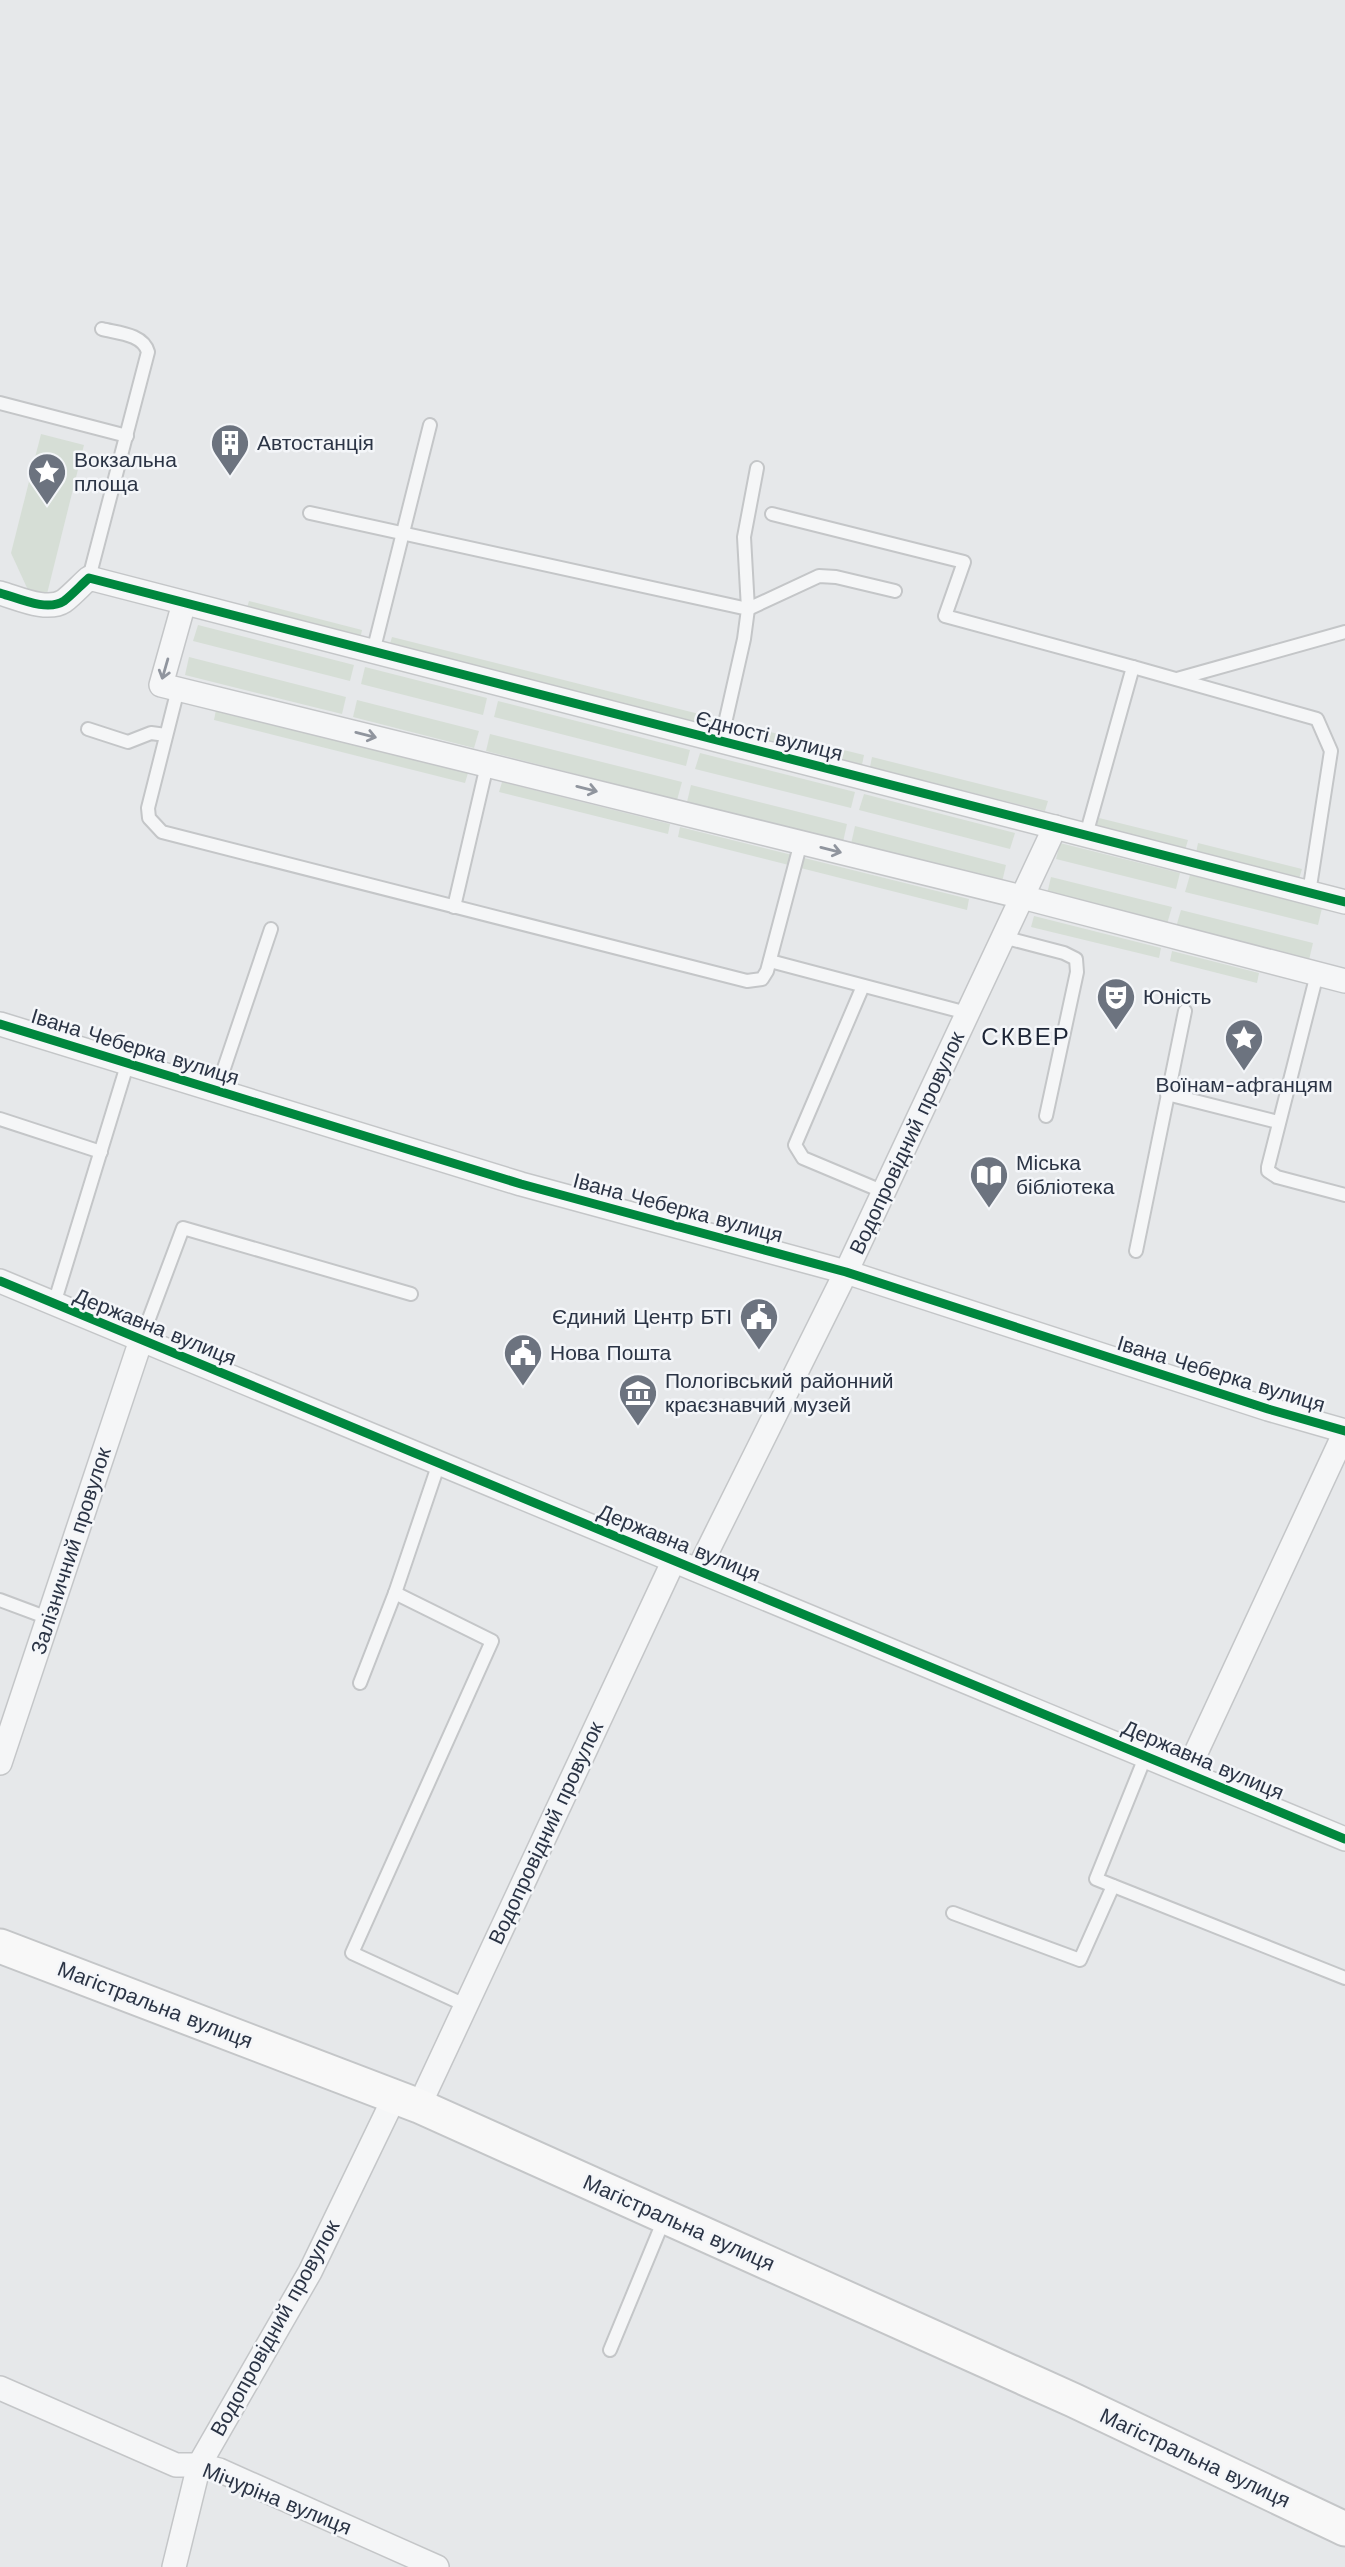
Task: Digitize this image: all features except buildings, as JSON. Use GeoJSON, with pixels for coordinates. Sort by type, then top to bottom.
{"type":"FeatureCollection","features":[{"type":"Feature","properties":{"kind":"main road","name":"Магістральна вулиця"},"geometry":{"type":"LineString","coordinates":[[0,1946],[407,2101],[1073,2400],[1345,2529]]}},
{"type":"Feature","properties":{"kind":"street"},"geometry":{"type":"LineString","coordinates":[[0,593],[56,605],[89,578]]}},
{"type":"Feature","properties":{"kind":"street","name":"Єдності вулиця"},"geometry":{"type":"LineString","coordinates":[[89,578],[1345,902]]}},
{"type":"Feature","properties":{"kind":"street"},"geometry":{"type":"LineString","coordinates":[[184,603],[161,685],[1022,897],[1345,981]]}},
{"type":"Feature","properties":{"kind":"street","name":"Водопровідний провулок"},"geometry":{"type":"LineString","coordinates":[[698,1570],[846,1272],[1055,827]]}},
{"type":"Feature","properties":{"kind":"street","name":"Івана Чеберка вулиця"},"geometry":{"type":"LineString","coordinates":[[0,1024],[555,1194],[846,1272],[1345,1432]]}},
{"type":"Feature","properties":{"kind":"street","name":"Державна вулиця"},"geometry":{"type":"LineString","coordinates":[[0,1281],[1345,1839]]}},
{"type":"Feature","properties":{"kind":"street","name":"Залізничний провулок"},"geometry":{"type":"LineString","coordinates":[[0,1762],[141,1340]]}},
{"type":"Feature","properties":{"kind":"street"},"geometry":{"type":"LineString","coordinates":[[1187,1772],[1345,1432]]}},
{"type":"Feature","properties":{"kind":"street","name":"Водопровідний провулок"},"geometry":{"type":"LineString","coordinates":[[174,2567],[199,2465],[407,2101],[465,2005],[674,1560]]}},
{"type":"Feature","properties":{"kind":"street","name":"Мічуріна вулиця"},"geometry":{"type":"LineString","coordinates":[[0,2388],[176,2465],[199,2465],[219,2470],[437,2567]]}},
{"type":"Feature","properties":{"kind":"lane"},"geometry":{"type":"LineString","coordinates":[[89,578],[147,360],[147,347],[136,338],[102,329]]}},
{"type":"Feature","properties":{"kind":"lane"},"geometry":{"type":"LineString","coordinates":[[0,403],[127,436]]}},
{"type":"Feature","properties":{"kind":"lane"},"geometry":{"type":"LineString","coordinates":[[373,652],[430,425]]}},
{"type":"Feature","properties":{"kind":"lane"},"geometry":{"type":"LineString","coordinates":[[721,741],[748,609],[744,537],[757,468]]}},
{"type":"Feature","properties":{"kind":"lane"},"geometry":{"type":"LineString","coordinates":[[310,513],[748,609],[819,576],[836,577],[895,591]]}},
{"type":"Feature","properties":{"kind":"lane"},"geometry":{"type":"LineString","coordinates":[[772,514],[964,562],[945,616],[1317,719],[1331,751],[1309,892]]}},
{"type":"Feature","properties":{"kind":"lane"},"geometry":{"type":"LineString","coordinates":[[1177,679],[1345,632]]}},
{"type":"Feature","properties":{"kind":"lane"},"geometry":{"type":"LineString","coordinates":[[1086,835],[1133,667]]}},
{"type":"Feature","properties":{"kind":"lane"},"geometry":{"type":"LineString","coordinates":[[178,689],[148,808],[149,818],[162,832],[747,981],[762,979],[770,961],[801,842]]}},
{"type":"Feature","properties":{"kind":"lane"},"geometry":{"type":"LineString","coordinates":[[88,729],[128,742],[152,733],[166,735]]}},
{"type":"Feature","properties":{"kind":"lane"},"geometry":{"type":"LineString","coordinates":[[454,907],[487,765]]}},
{"type":"Feature","properties":{"kind":"lane"},"geometry":{"type":"LineString","coordinates":[[217,1089],[271,929]]}},
{"type":"Feature","properties":{"kind":"lane"},"geometry":{"type":"LineString","coordinates":[[1003,937],[1065,953],[1076,959],[1077,972],[1046,1116]]}},
{"type":"Feature","properties":{"kind":"lane"},"geometry":{"type":"LineString","coordinates":[[770,961],[967,1013]]}},
{"type":"Feature","properties":{"kind":"lane"},"geometry":{"type":"LineString","coordinates":[[1317,974],[1268,1162],[1268,1171],[1277,1177],[1345,1195]]}},
{"type":"Feature","properties":{"kind":"lane"},"geometry":{"type":"LineString","coordinates":[[863,986],[795,1145],[803,1158],[884,1192]]}},
{"type":"Feature","properties":{"kind":"lane"},"geometry":{"type":"LineString","coordinates":[[1136,1251],[1185,1011]]}},
{"type":"Feature","properties":{"kind":"lane"},"geometry":{"type":"LineString","coordinates":[[54,1304],[128,1062]]}},
{"type":"Feature","properties":{"kind":"lane"},"geometry":{"type":"LineString","coordinates":[[1167,1094],[1278,1122]]}},
{"type":"Feature","properties":{"kind":"lane"},"geometry":{"type":"LineString","coordinates":[[0,1119],[101,1152]]}},
{"type":"Feature","properties":{"kind":"lane"},"geometry":{"type":"LineString","coordinates":[[141,1340],[183,1228],[411,1294]]}},
{"type":"Feature","properties":{"kind":"lane"},"geometry":{"type":"LineString","coordinates":[[360,1683],[395,1593],[439,1463]]}},
{"type":"Feature","properties":{"kind":"lane"},"geometry":{"type":"LineString","coordinates":[[395,1593],[492,1641],[352,1954],[465,2005]]}},
{"type":"Feature","properties":{"kind":"lane"},"geometry":{"type":"LineString","coordinates":[[0,1600],[48,1618]]}},
{"type":"Feature","properties":{"kind":"lane"},"geometry":{"type":"LineString","coordinates":[[1146,1755],[1096,1879],[1345,1978]]}},
{"type":"Feature","properties":{"kind":"lane"},"geometry":{"type":"LineString","coordinates":[[953,1913],[1080,1960],[1113,1886]]}},
{"type":"Feature","properties":{"kind":"lane"},"geometry":{"type":"LineString","coordinates":[[610,2350],[665,2217]]}},
{"type":"Feature","properties":{"kind":"shaded area"},"geometry":{"type":"Polygon","coordinates":[[[41,434],[84,445],[47,594],[28,590],[11,553],[41,434]]]}},
{"type":"Feature","properties":{"kind":"shaded area"},"geometry":{"type":"Polygon","coordinates":[[[249,601],[362,630],[360,640],[246,611],[249,601]]]}},
{"type":"Feature","properties":{"kind":"shaded area"},"geometry":{"type":"Polygon","coordinates":[[[198,625],[354,665],[350,681],[193,641],[198,625]]]}},
{"type":"Feature","properties":{"kind":"shaded area"},"geometry":{"type":"Polygon","coordinates":[[[392,637],[719,719],[717,729],[389,647],[392,637]]]}},
{"type":"Feature","properties":{"kind":"shaded area"},"geometry":{"type":"Polygon","coordinates":[[[189,657],[346,697],[342,714],[185,675],[189,657]]]}},
{"type":"Feature","properties":{"kind":"shaded area"},"geometry":{"type":"Polygon","coordinates":[[[365,667],[487,698],[483,715],[361,684],[365,667]]]}},
{"type":"Feature","properties":{"kind":"shaded area"},"geometry":{"type":"Polygon","coordinates":[[[357,700],[479,731],[474,748],[353,717],[357,700]]]}},
{"type":"Feature","properties":{"kind":"shaded area"},"geometry":{"type":"Polygon","coordinates":[[[498,701],[690,750],[686,766],[494,717],[498,701]]]}},
{"type":"Feature","properties":{"kind":"shaded area"},"geometry":{"type":"Polygon","coordinates":[[[216,710],[468,773],[465,783],[214,720],[216,710]]]}},
{"type":"Feature","properties":{"kind":"shaded area"},"geometry":{"type":"Polygon","coordinates":[[[762,730],[864,755],[862,765],[760,740],[762,730]]]}},
{"type":"Feature","properties":{"kind":"shaded area"},"geometry":{"type":"Polygon","coordinates":[[[490,734],[682,782],[677,800],[486,751],[490,734]]]}},
{"type":"Feature","properties":{"kind":"shaded area"},"geometry":{"type":"Polygon","coordinates":[[[700,753],[855,792],[851,808],[695,769],[700,753]]]}},
{"type":"Feature","properties":{"kind":"shaded area"},"geometry":{"type":"Polygon","coordinates":[[[872,757],[1048,801],[1045,811],[870,767],[872,757]]]}},
{"type":"Feature","properties":{"kind":"shaded area"},"geometry":{"type":"Polygon","coordinates":[[[502,782],[670,824],[668,834],[499,792],[502,782]]]}},
{"type":"Feature","properties":{"kind":"shaded area"},"geometry":{"type":"Polygon","coordinates":[[[691,785],[847,824],[843,842],[687,802],[691,785]]]}},
{"type":"Feature","properties":{"kind":"shaded area"},"geometry":{"type":"Polygon","coordinates":[[[864,794],[1015,833],[1010,849],[859,810],[864,794]]]}},
{"type":"Feature","properties":{"kind":"shaded area"},"geometry":{"type":"Polygon","coordinates":[[[1099,818],[1188,840],[1185,850],[1096,828],[1099,818]]]}},
{"type":"Feature","properties":{"kind":"shaded area"},"geometry":{"type":"Polygon","coordinates":[[[855,826],[1006,865],[1002,882],[851,844],[855,826]]]}},
{"type":"Feature","properties":{"kind":"shaded area"},"geometry":{"type":"Polygon","coordinates":[[[680,827],[969,899],[967,910],[678,837],[680,827]]]}},
{"type":"Feature","properties":{"kind":"shaded area"},"geometry":{"type":"Polygon","coordinates":[[[1060,843],[1180,873],[1176,889],[1056,859],[1060,843]]]}},
{"type":"Feature","properties":{"kind":"shaded area"},"geometry":{"type":"Polygon","coordinates":[[[1198,843],[1302,869],[1299,879],[1196,853],[1198,843]]]}},
{"type":"Feature","properties":{"kind":"shaded area"},"geometry":{"type":"Polygon","coordinates":[[[1190,875],[1322,908],[1318,925],[1185,892],[1190,875]]]}},
{"type":"Feature","properties":{"kind":"shaded area"},"geometry":{"type":"Polygon","coordinates":[[[1051,877],[1172,907],[1167,924],[1047,894],[1051,877]]]}},
{"type":"Feature","properties":{"kind":"shaded area"},"geometry":{"type":"Polygon","coordinates":[[[1181,910],[1313,943],[1309,960],[1176,927],[1181,910]]]}},
{"type":"Feature","properties":{"kind":"shaded area"},"geometry":{"type":"Polygon","coordinates":[[[1034,916],[1161,948],[1159,958],[1031,927],[1034,916]]]}},
{"type":"Feature","properties":{"kind":"shaded area"},"geometry":{"type":"Polygon","coordinates":[[[1172,951],[1259,973],[1257,983],[1170,961],[1172,951]]]}},
{"type":"Feature","properties":{"kind":"cycle path"},"geometry":{"type":"LineString","coordinates":[[0,593],[41,605],[57,604],[89,578],[1345,902]]}},
{"type":"Feature","properties":{"kind":"cycle path"},"geometry":{"type":"LineString","coordinates":[[0,1024],[521,1184],[846,1272],[1268,1409],[1345,1431]]}},
{"type":"Feature","properties":{"kind":"cycle path"},"geometry":{"type":"LineString","coordinates":[[0,1281],[1345,1839]]}},
{"type":"Feature","properties":{"kind":"place","name":"Автостанція"},"geometry":{"type":"Point","coordinates":[230,477]}},
{"type":"Feature","properties":{"kind":"place","name":"Вокзальна площа"},"geometry":{"type":"Point","coordinates":[47,506]}},
{"type":"Feature","properties":{"kind":"place","name":"Юність"},"geometry":{"type":"Point","coordinates":[1116,1031]}},
{"type":"Feature","properties":{"kind":"place","name":"Воїнам-афганцям"},"geometry":{"type":"Point","coordinates":[1244,1072]}},
{"type":"Feature","properties":{"kind":"place","name":"Міська бібліотека"},"geometry":{"type":"Point","coordinates":[989,1209]}},
{"type":"Feature","properties":{"kind":"place","name":"Єдиний Центр БТІ"},"geometry":{"type":"Point","coordinates":[759,1351]}},
{"type":"Feature","properties":{"kind":"place","name":"Нова Пошта"},"geometry":{"type":"Point","coordinates":[523,1387]}},
{"type":"Feature","properties":{"kind":"place","name":"Пологівський районний краєзнавчий музей"},"geometry":{"type":"Point","coordinates":[638,1427]}},
{"type":"Feature","properties":{"kind":"district","name":"СКВЕР"},"geometry":{"type":"Point","coordinates":[1026,1037]}}]}
